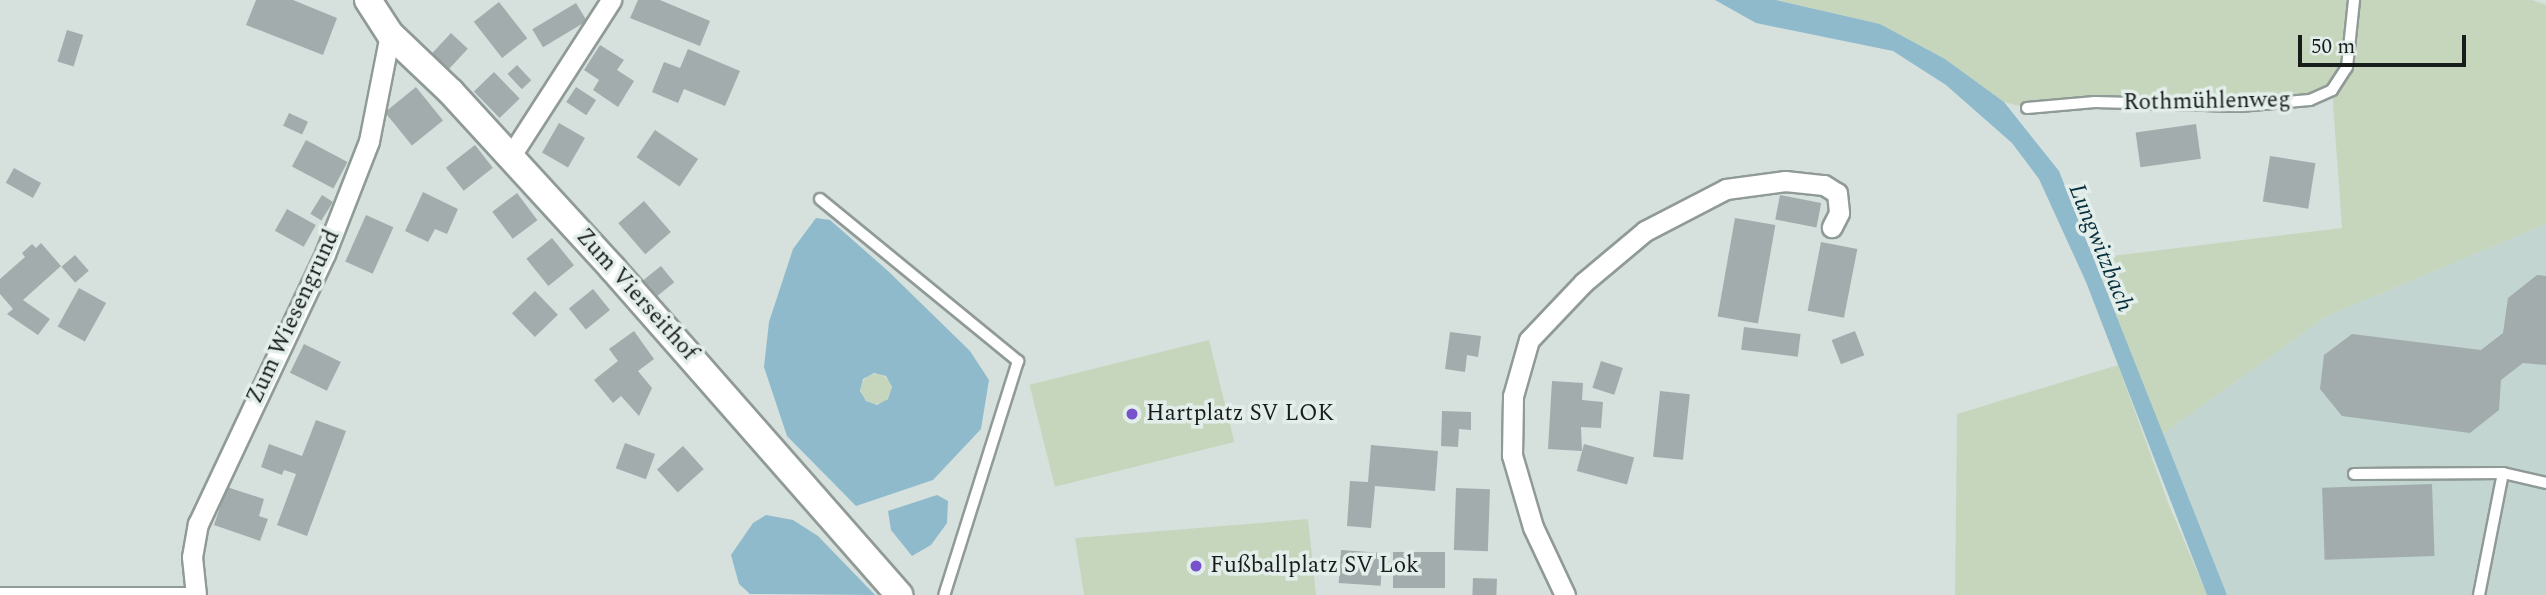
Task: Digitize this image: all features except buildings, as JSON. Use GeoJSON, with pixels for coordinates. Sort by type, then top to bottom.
{"type":"FeatureCollection","features":[{"type":"Feature","properties":{"kind":"street","name":"Zum Vierseithof"},"geometry":{"type":"LineString","coordinates":[[368,0],[390,34],[451,92],[510,157],[899,595]]}},
{"type":"Feature","properties":{"kind":"street"},"geometry":{"type":"LineString","coordinates":[[510,157],[611,0]]}},
{"type":"Feature","properties":{"kind":"street","name":"Zum Wiesengrund"},"geometry":{"type":"LineString","coordinates":[[196,594],[192,558],[198,523],[330,241],[369,141],[390,34]]}},
{"type":"Feature","properties":{"kind":"street"},"geometry":{"type":"LineString","coordinates":[[1566,595],[1533,527],[1512,455],[1513,396],[1529,340],[1583,283],[1645,232],[1726,189],[1785,181],[1824,185],[1837,193],[1839,213],[1832,227]]}},
{"type":"Feature","properties":{"kind":"lane","name":"Rothmühlenweg"},"geometry":{"type":"LineString","coordinates":[[2026,108],[2095,103],[2241,106],[2310,100],[2332,90],[2347,67],[2354,0]]}},
{"type":"Feature","properties":{"kind":"lane"},"geometry":{"type":"LineString","coordinates":[[820,199],[1018,361],[944,595]]}},
{"type":"Feature","properties":{"kind":"lane"},"geometry":{"type":"LineString","coordinates":[[2479,595],[2503,473]]}},
{"type":"Feature","properties":{"kind":"lane"},"geometry":{"type":"LineString","coordinates":[[2354,474],[2503,473],[2546,483]]}},
{"type":"Feature","properties":{"kind":"lane"},"geometry":{"type":"LineString","coordinates":[[0,593],[196,594]]}},
{"type":"Feature","properties":{"kind":"shaded area"},"geometry":{"type":"Polygon","coordinates":[[[2546,224],[2546,595],[2227,595],[2161,435],[2327,316],[2546,224]]]}},
{"type":"Feature","properties":{"kind":"green space"},"geometry":{"type":"Polygon","coordinates":[[[1777,0],[2532,0],[2546,5],[2546,224],[2327,316],[2161,435],[2095,258],[2342,228],[2332,90],[2310,100],[2241,106],[2095,102],[2027,108],[2004,102],[1945,59],[1880,24],[1777,0]]]}},
{"type":"Feature","properties":{"kind":"green space","name":"Hartplatz SV LOK"},"geometry":{"type":"Polygon","coordinates":[[[1209,340],[1234,442],[1055,487],[1029,385],[1209,340]]]}},
{"type":"Feature","properties":{"kind":"green space"},"geometry":{"type":"Polygon","coordinates":[[[2118,365],[2169,505],[2207,595],[1955,595],[1957,414],[2118,365]]]}},
{"type":"Feature","properties":{"kind":"green space"},"geometry":{"type":"Polygon","coordinates":[[[876,374],[887,378],[891,389],[887,400],[876,404],[865,400],[861,389],[865,378],[876,374]]]}},
{"type":"Feature","properties":{"kind":"green space","name":"Fußballplatz SV Lok"},"geometry":{"type":"Polygon","coordinates":[[[1308,519],[1316,595],[1084,595],[1075,538],[1308,519]]]}},
{"type":"Feature","properties":{"kind":"water"},"geometry":{"type":"Polygon","coordinates":[[[1715,0],[1776,0],[1880,24],[1945,59],[2004,102],[2059,171],[2227,595],[2207,595],[2086,282],[2039,179],[2012,143],[1946,85],[1893,51],[1756,23],[1715,0]]]}},
{"type":"Feature","properties":{"kind":"water"},"geometry":{"type":"Polygon","coordinates":[[[816,218],[830,220],[888,271],[970,351],[989,380],[981,429],[933,480],[856,506],[787,436],[764,367],[769,322],[793,249],[816,218]],[[874,373],[863,379],[860,391],[866,401],[877,405],[888,399],[892,387],[886,376],[874,373]]]}},
{"type":"Feature","properties":{"kind":"water"},"geometry":{"type":"Polygon","coordinates":[[[937,495],[948,501],[947,523],[931,545],[912,556],[891,530],[888,511],[937,495]]]}},
{"type":"Feature","properties":{"kind":"water"},"geometry":{"type":"Polygon","coordinates":[[[766,515],[793,520],[818,536],[875,595],[750,594],[739,584],[731,555],[753,523],[766,515]]]}},
{"type":"Feature","properties":{"kind":"place","name":"Hartplatz SV LOK"},"geometry":{"type":"Point","coordinates":[1132,414]}},
{"type":"Feature","properties":{"kind":"place","name":"Fußballplatz SV Lok"},"geometry":{"type":"Point","coordinates":[1196,566]}},
{"type":"Feature","properties":{"kind":"water label","name":"Lungwitzbach"},"geometry":{"type":"Point","coordinates":[2100,248]}}]}
